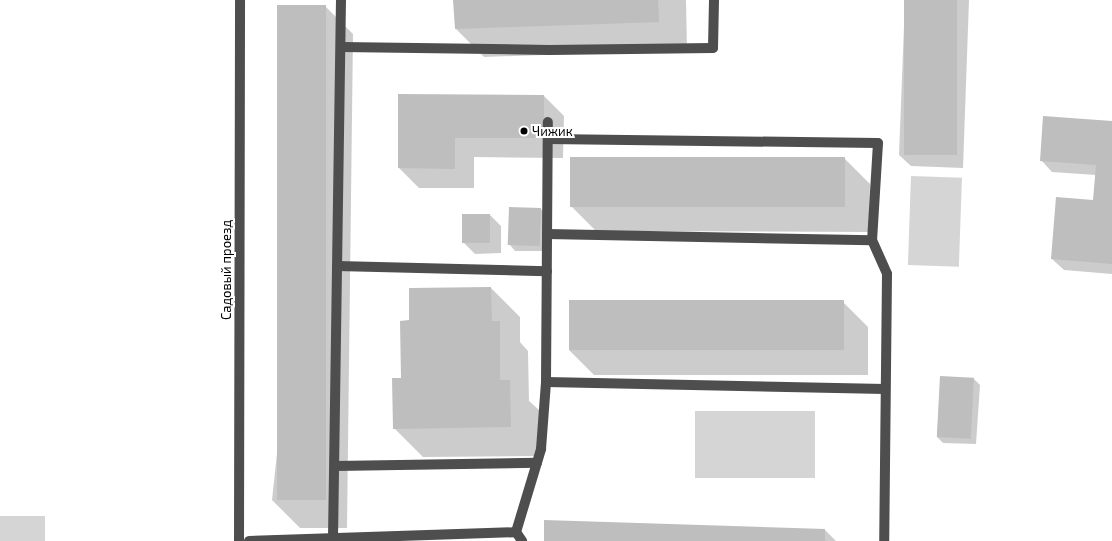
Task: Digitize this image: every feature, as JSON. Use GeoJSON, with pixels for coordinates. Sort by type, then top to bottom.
{"type":"FeatureCollection","features":[{"type":"Feature","properties":{"kind":"street","name":"Садовый проезд"},"geometry":{"type":"LineString","coordinates":[[238,541],[240,0]]}},
{"type":"Feature","properties":{"kind":"street"},"geometry":{"type":"LineString","coordinates":[[333,538],[341,0]]}},
{"type":"Feature","properties":{"kind":"street"},"geometry":{"type":"LineString","coordinates":[[341,47],[549,50],[713,48],[714,0]]}},
{"type":"Feature","properties":{"kind":"street"},"geometry":{"type":"LineString","coordinates":[[516,532],[541,449],[546,382],[548,122]]}},
{"type":"Feature","properties":{"kind":"street"},"geometry":{"type":"LineString","coordinates":[[548,139],[878,142],[872,240],[887,274],[884,541]]}},
{"type":"Feature","properties":{"kind":"street"},"geometry":{"type":"LineString","coordinates":[[547,234],[872,240]]}},
{"type":"Feature","properties":{"kind":"street"},"geometry":{"type":"LineString","coordinates":[[337,266],[547,272]]}},
{"type":"Feature","properties":{"kind":"street"},"geometry":{"type":"LineString","coordinates":[[546,382],[885,389]]}},
{"type":"Feature","properties":{"kind":"street"},"geometry":{"type":"LineString","coordinates":[[335,466],[537,463]]}},
{"type":"Feature","properties":{"kind":"street"},"geometry":{"type":"LineString","coordinates":[[249,541],[516,532]]}},
{"type":"Feature","properties":{"kind":"street"},"geometry":{"type":"LineString","coordinates":[[516,532],[522,541]]}},
{"type":"Feature","properties":{"kind":"shaded area"},"geometry":{"type":"Polygon","coordinates":[[[911,176],[962,178],[959,267],[908,265],[911,176]]]}},
{"type":"Feature","properties":{"kind":"shaded area"},"geometry":{"type":"Polygon","coordinates":[[[695,411],[815,411],[815,478],[695,478],[695,411]]]}},
{"type":"Feature","properties":{"kind":"shaded area"},"geometry":{"type":"Polygon","coordinates":[[[0,516],[45,516],[45,541],[0,541],[0,516]]]}},
{"type":"Feature","properties":{"kind":"building"},"geometry":{"type":"Polygon","coordinates":[[[453,0],[658,0],[659,22],[455,29],[453,0]]]}},
{"type":"Feature","properties":{"kind":"building"},"geometry":{"type":"Polygon","coordinates":[[[904,0],[957,0],[957,155],[904,155],[904,0]]]}},
{"type":"Feature","properties":{"kind":"building"},"geometry":{"type":"Polygon","coordinates":[[[277,5],[326,5],[326,500],[277,500],[277,5]]]}},
{"type":"Feature","properties":{"kind":"building"},"geometry":{"type":"Polygon","coordinates":[[[398,94],[544,95],[544,138],[455,138],[455,169],[398,168],[398,94]]]}},
{"type":"Feature","properties":{"kind":"building"},"geometry":{"type":"Polygon","coordinates":[[[1043,116],[1112,121],[1112,264],[1051,259],[1056,197],[1093,200],[1096,165],[1040,161],[1043,116]]]}},
{"type":"Feature","properties":{"kind":"building"},"geometry":{"type":"Polygon","coordinates":[[[570,157],[845,157],[845,207],[570,207],[570,157]]]}},
{"type":"Feature","properties":{"kind":"building"},"geometry":{"type":"Polygon","coordinates":[[[509,207],[541,208],[540,246],[508,245],[509,207]]]}},
{"type":"Feature","properties":{"kind":"building"},"geometry":{"type":"Polygon","coordinates":[[[462,214],[490,214],[490,243],[462,243],[462,214]]]}},
{"type":"Feature","properties":{"kind":"building"},"geometry":{"type":"Polygon","coordinates":[[[491,287],[492,321],[500,321],[500,380],[510,380],[511,427],[393,429],[392,378],[401,378],[400,321],[409,320],[409,288],[491,287]]]}},
{"type":"Feature","properties":{"kind":"building"},"geometry":{"type":"Polygon","coordinates":[[[569,300],[844,300],[844,350],[569,350],[569,300]]]}},
{"type":"Feature","properties":{"kind":"building"},"geometry":{"type":"Polygon","coordinates":[[[940,376],[974,378],[971,439],[937,437],[940,376]]]}},
{"type":"Feature","properties":{"kind":"building"},"geometry":{"type":"Polygon","coordinates":[[[544,520],[825,529],[825,541],[544,541],[544,520]]]}},
{"type":"Feature","properties":{"kind":"place","name":"Чижик"},"geometry":{"type":"Point","coordinates":[524,131]}}]}
